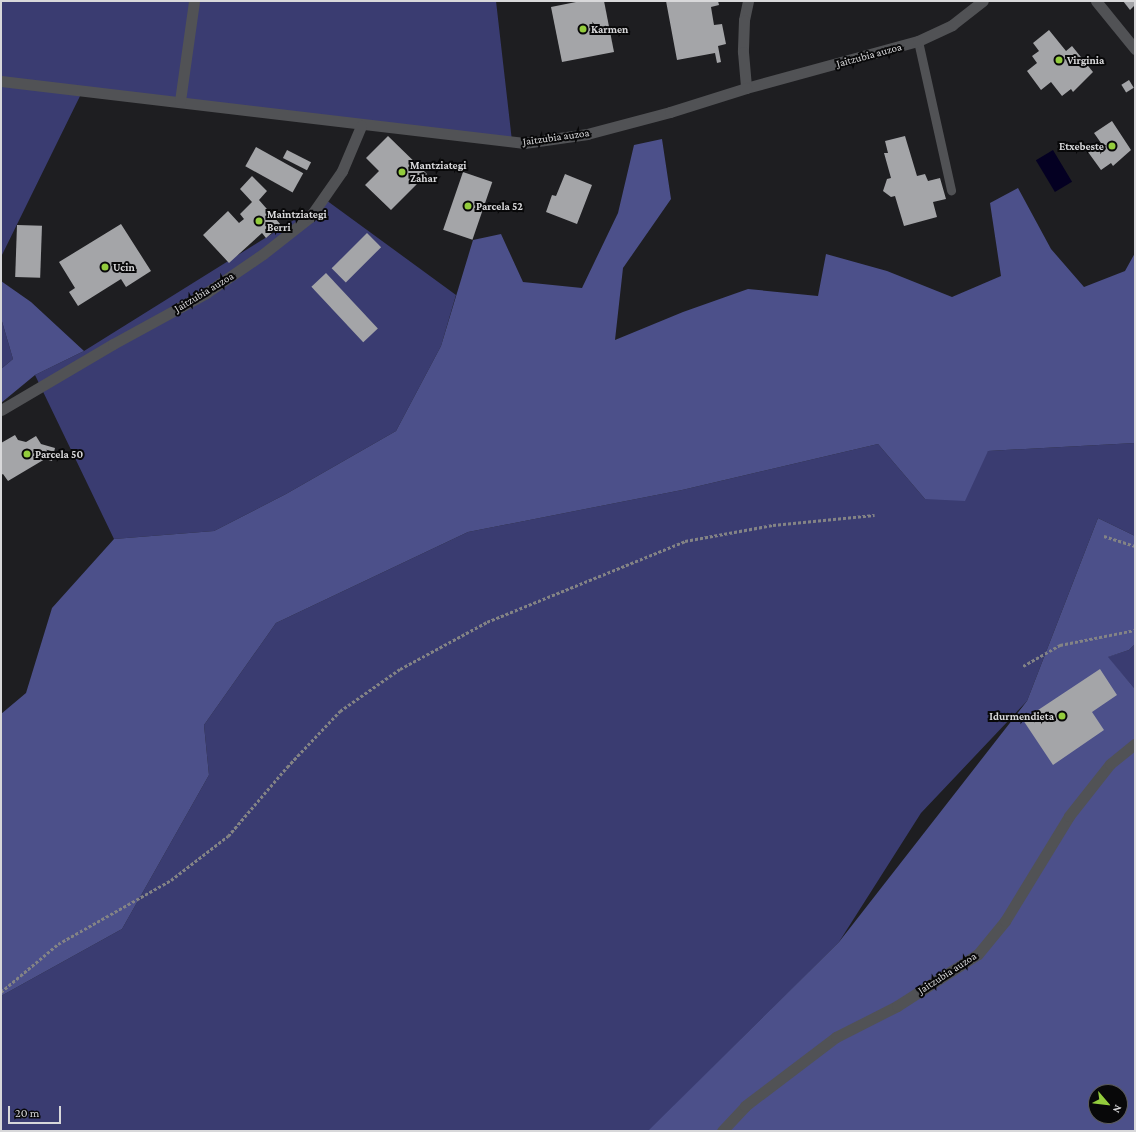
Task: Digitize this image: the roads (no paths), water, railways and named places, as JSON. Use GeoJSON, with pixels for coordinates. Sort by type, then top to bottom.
{"type":"FeatureCollection","features":[{"type":"Feature","properties":{"kind":"street"},"geometry":{"type":"LineString","coordinates":[[180,101],[194,1]]}},
{"type":"Feature","properties":{"kind":"street"},"geometry":{"type":"LineString","coordinates":[[746,88],[743,44],[744,20],[748,1]]}},
{"type":"Feature","properties":{"kind":"street","name":"Jaitzubia auzoa"},"geometry":{"type":"LineString","coordinates":[[1,81],[180,101],[361,126],[524,143],[587,134],[670,112],[746,88],[918,41],[952,25],[983,1]]}},
{"type":"Feature","properties":{"kind":"street"},"geometry":{"type":"LineString","coordinates":[[1096,1],[1135,49]]}},
{"type":"Feature","properties":{"kind":"street","name":"Jaitzubia auzoa"},"geometry":{"type":"LineString","coordinates":[[1,410],[113,344],[206,293],[274,245],[310,217],[342,171],[361,126]]}},
{"type":"Feature","properties":{"kind":"street","name":"Jaitzubia auzoa"},"geometry":{"type":"LineString","coordinates":[[722,1131],[745,1106],[836,1038],[897,1006],[978,954],[1005,921],[1069,816],[1110,764],[1135,744]]}},
{"type":"Feature","properties":{"kind":"lane"},"geometry":{"type":"LineString","coordinates":[[918,41],[951,190]]}},
{"type":"Feature","properties":{"kind":"place","name":"Karmen"},"geometry":{"type":"Point","coordinates":[583,29]}},
{"type":"Feature","properties":{"kind":"place","name":"Virginia"},"geometry":{"type":"Point","coordinates":[1059,60]}},
{"type":"Feature","properties":{"kind":"place","name":"Etxebeste"},"geometry":{"type":"Point","coordinates":[1112,146]}},
{"type":"Feature","properties":{"kind":"place","name":"Mantziategi Zahar"},"geometry":{"type":"Point","coordinates":[402,172]}},
{"type":"Feature","properties":{"kind":"place","name":"Parcela 52"},"geometry":{"type":"Point","coordinates":[468,206]}},
{"type":"Feature","properties":{"kind":"place","name":"Maintziategi Berri"},"geometry":{"type":"Point","coordinates":[259,221]}},
{"type":"Feature","properties":{"kind":"place","name":"Ucin"},"geometry":{"type":"Point","coordinates":[105,267]}},
{"type":"Feature","properties":{"kind":"place","name":"Parcela 50"},"geometry":{"type":"Point","coordinates":[27,454]}},
{"type":"Feature","properties":{"kind":"place","name":"Idurmendieta"},"geometry":{"type":"Point","coordinates":[1062,716]}}]}
